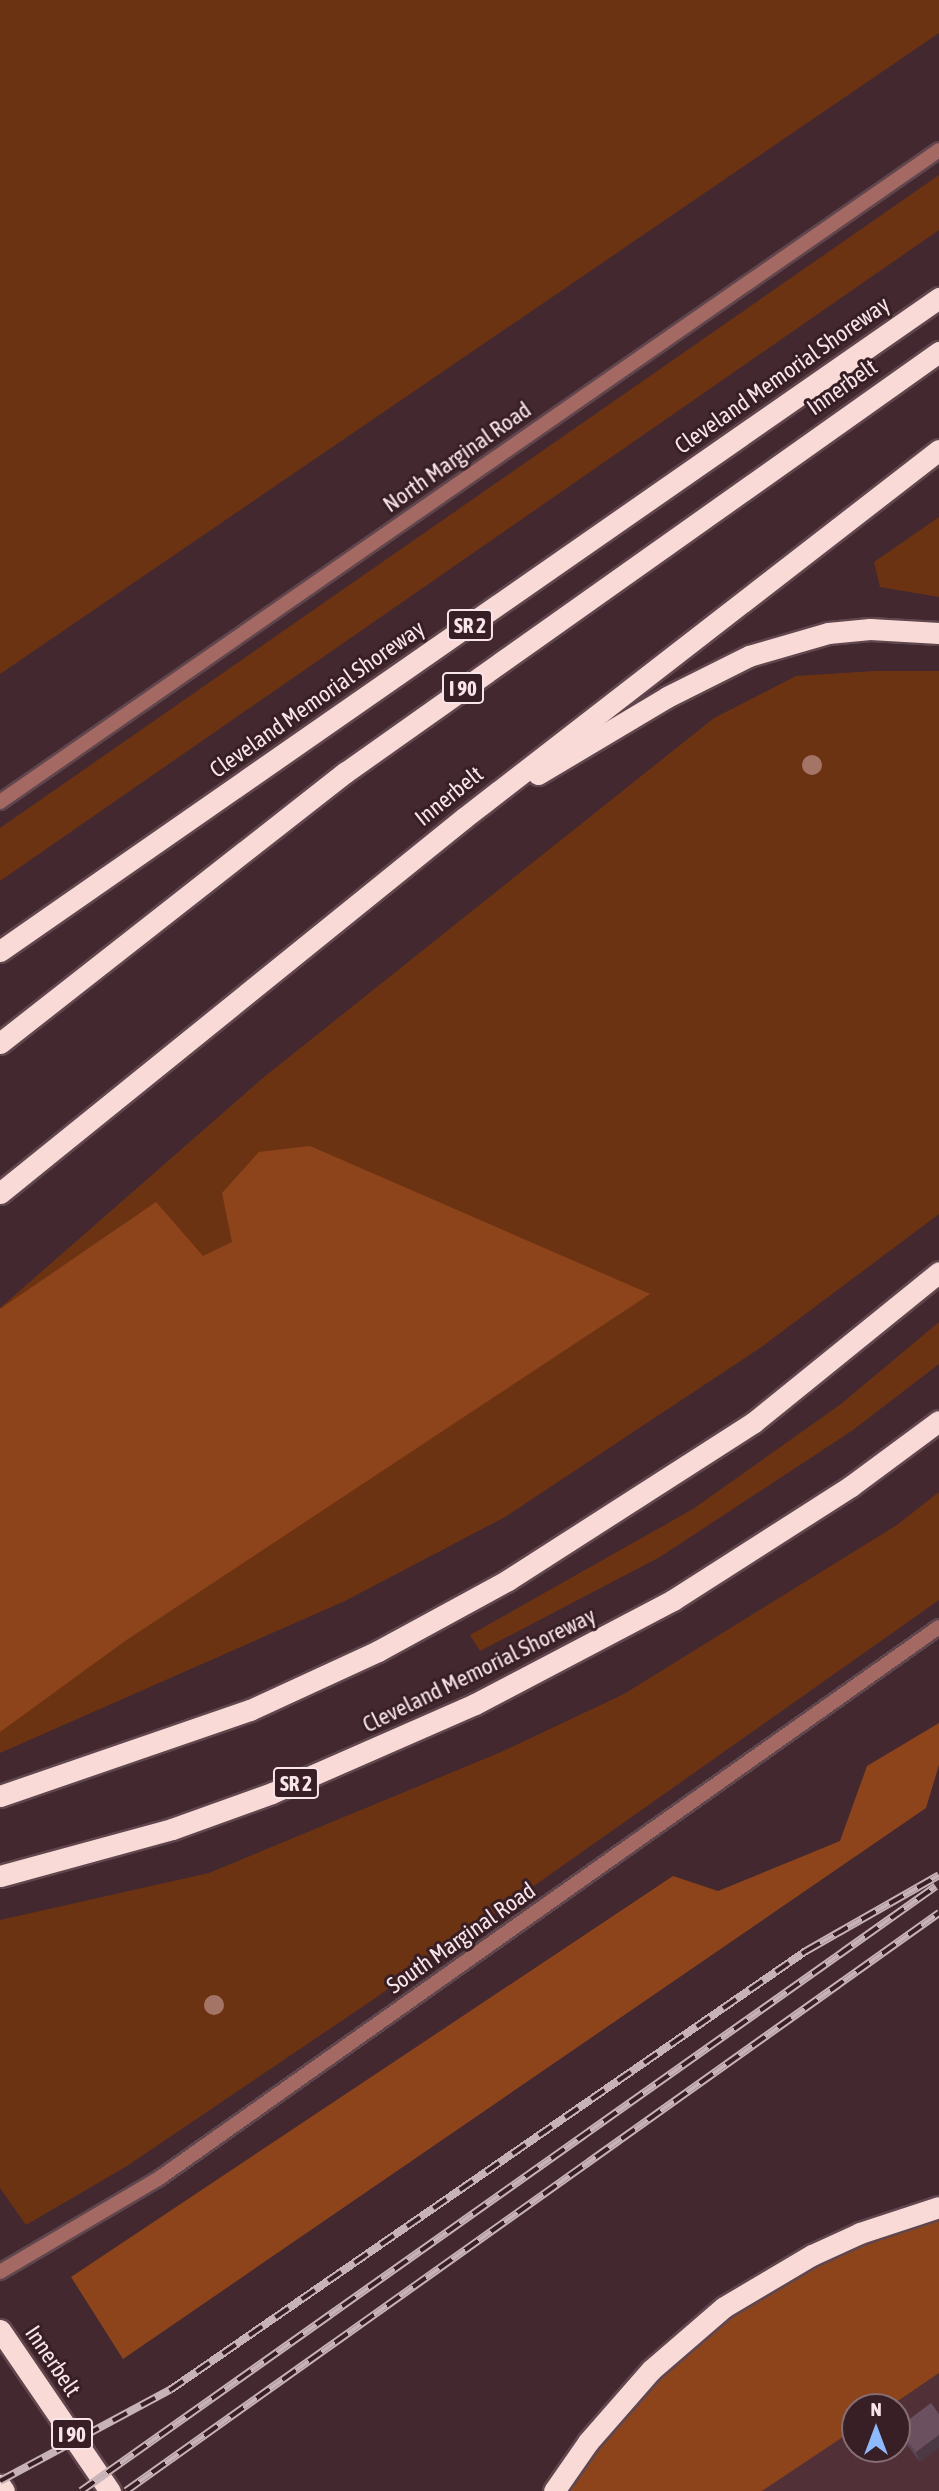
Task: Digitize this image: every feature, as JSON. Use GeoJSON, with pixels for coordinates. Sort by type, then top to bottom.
{"type":"FeatureCollection","features":[{"type":"Feature","properties":{"kind":"highway","name":"Cleveland Memorial Shoreway"},"geometry":{"type":"LineString","coordinates":[[0,951],[939,298]]}},
{"type":"Feature","properties":{"kind":"highway","name":"Innerbelt"},"geometry":{"type":"LineString","coordinates":[[0,1043],[346,772],[939,352]]}},
{"type":"Feature","properties":{"kind":"highway","name":"Innerbelt"},"geometry":{"type":"LineString","coordinates":[[0,1193],[464,818],[939,450]]}},
{"type":"Feature","properties":{"kind":"highway"},"geometry":{"type":"LineString","coordinates":[[464,818],[667,697],[749,656],[828,633],[870,629],[939,633]]}},
{"type":"Feature","properties":{"kind":"highway"},"geometry":{"type":"LineString","coordinates":[[0,1796],[250,1710],[378,1651],[508,1580],[639,1500],[754,1422],[939,1272]]}},
{"type":"Feature","properties":{"kind":"highway","name":"Cleveland Memorial Shoreway"},"geometry":{"type":"LineString","coordinates":[[0,1876],[172,1829],[247,1802],[374,1752],[475,1704],[673,1600],[851,1486],[939,1421]]}},
{"type":"Feature","properties":{"kind":"highway"},"geometry":{"type":"LineString","coordinates":[[554,2491],[626,2397],[685,2338],[724,2307],[812,2255],[860,2233],[939,2207]]}},
{"type":"Feature","properties":{"kind":"highway","name":"Innerbelt"},"geometry":{"type":"LineString","coordinates":[[0,2330],[110,2491]]}},
{"type":"Feature","properties":{"kind":"highway"},"geometry":{"type":"LineString","coordinates":[[0,2485],[4,2491]]}},
{"type":"Feature","properties":{"kind":"street","name":"North Marginal Road"},"geometry":{"type":"LineString","coordinates":[[0,802],[939,150]]}},
{"type":"Feature","properties":{"kind":"street","name":"South Marginal Road"},"geometry":{"type":"LineString","coordinates":[[0,2272],[158,2179],[939,1627]]}},
{"type":"Feature","properties":{"kind":"shaded area"},"geometry":{"type":"Polygon","coordinates":[[[0,0],[939,0],[939,33],[0,674],[0,0]]]}},
{"type":"Feature","properties":{"kind":"shaded area"},"geometry":{"type":"Polygon","coordinates":[[[939,175],[939,230],[0,881],[0,828],[939,175]]]}},
{"type":"Feature","properties":{"kind":"shaded area"},"geometry":{"type":"Polygon","coordinates":[[[939,517],[939,597],[880,587],[874,562],[939,517]]]}},
{"type":"Feature","properties":{"kind":"shaded area"},"geometry":{"type":"Polygon","coordinates":[[[874,671],[939,671],[939,1214],[760,1348],[505,1517],[345,1601],[0,1753],[0,1308],[264,1077],[714,718],[796,676],[874,671]]]}},
{"type":"Feature","properties":{"kind":"shaded area"},"geometry":{"type":"Polygon","coordinates":[[[310,1146],[650,1294],[125,1641],[0,1732],[0,1309],[156,1202],[203,1256],[232,1242],[222,1193],[259,1152],[310,1146]]]}},
{"type":"Feature","properties":{"kind":"shaded area"},"geometry":{"type":"Polygon","coordinates":[[[939,1322],[939,1364],[853,1430],[660,1557],[480,1651],[470,1635],[693,1509],[841,1404],[939,1322]]]}},
{"type":"Feature","properties":{"kind":"shaded area"},"geometry":{"type":"Polygon","coordinates":[[[939,1492],[939,1600],[371,2001],[127,2166],[26,2225],[0,2188],[0,1920],[209,1873],[501,1752],[624,1694],[897,1525],[939,1492]]]}},
{"type":"Feature","properties":{"kind":"shaded area"},"geometry":{"type":"Polygon","coordinates":[[[939,1723],[939,1765],[926,1808],[123,2359],[71,2277],[673,1876],[718,1891],[840,1841],[867,1766],[939,1723]]]}},
{"type":"Feature","properties":{"kind":"shaded area"},"geometry":{"type":"Polygon","coordinates":[[[939,2207],[939,2373],[910,2393],[841,2393],[841,2438],[762,2491],[554,2491],[724,2307],[939,2207]]]}},
{"type":"Feature","properties":{"kind":"shaded area"},"geometry":{"type":"Polygon","coordinates":[[[939,2373],[939,2491],[762,2491],[841,2438],[841,2463],[911,2463],[910,2393],[939,2373]]]}},
{"type":"Feature","properties":{"kind":"building"},"geometry":{"type":"Polygon","coordinates":[[[931,2403],[939,2414],[939,2435],[916,2452],[911,2445],[911,2418],[931,2403]]]}},
{"type":"Feature","properties":{"kind":"railway"},"geometry":{"type":"LineString","coordinates":[[0,2481],[170,2390],[806,1951],[939,1875]]}},
{"type":"Feature","properties":{"kind":"railway"},"geometry":{"type":"LineString","coordinates":[[81,2491],[936,1886]]}},
{"type":"Feature","properties":{"kind":"railway"},"geometry":{"type":"LineString","coordinates":[[126,2491],[939,1913]]}}]}
